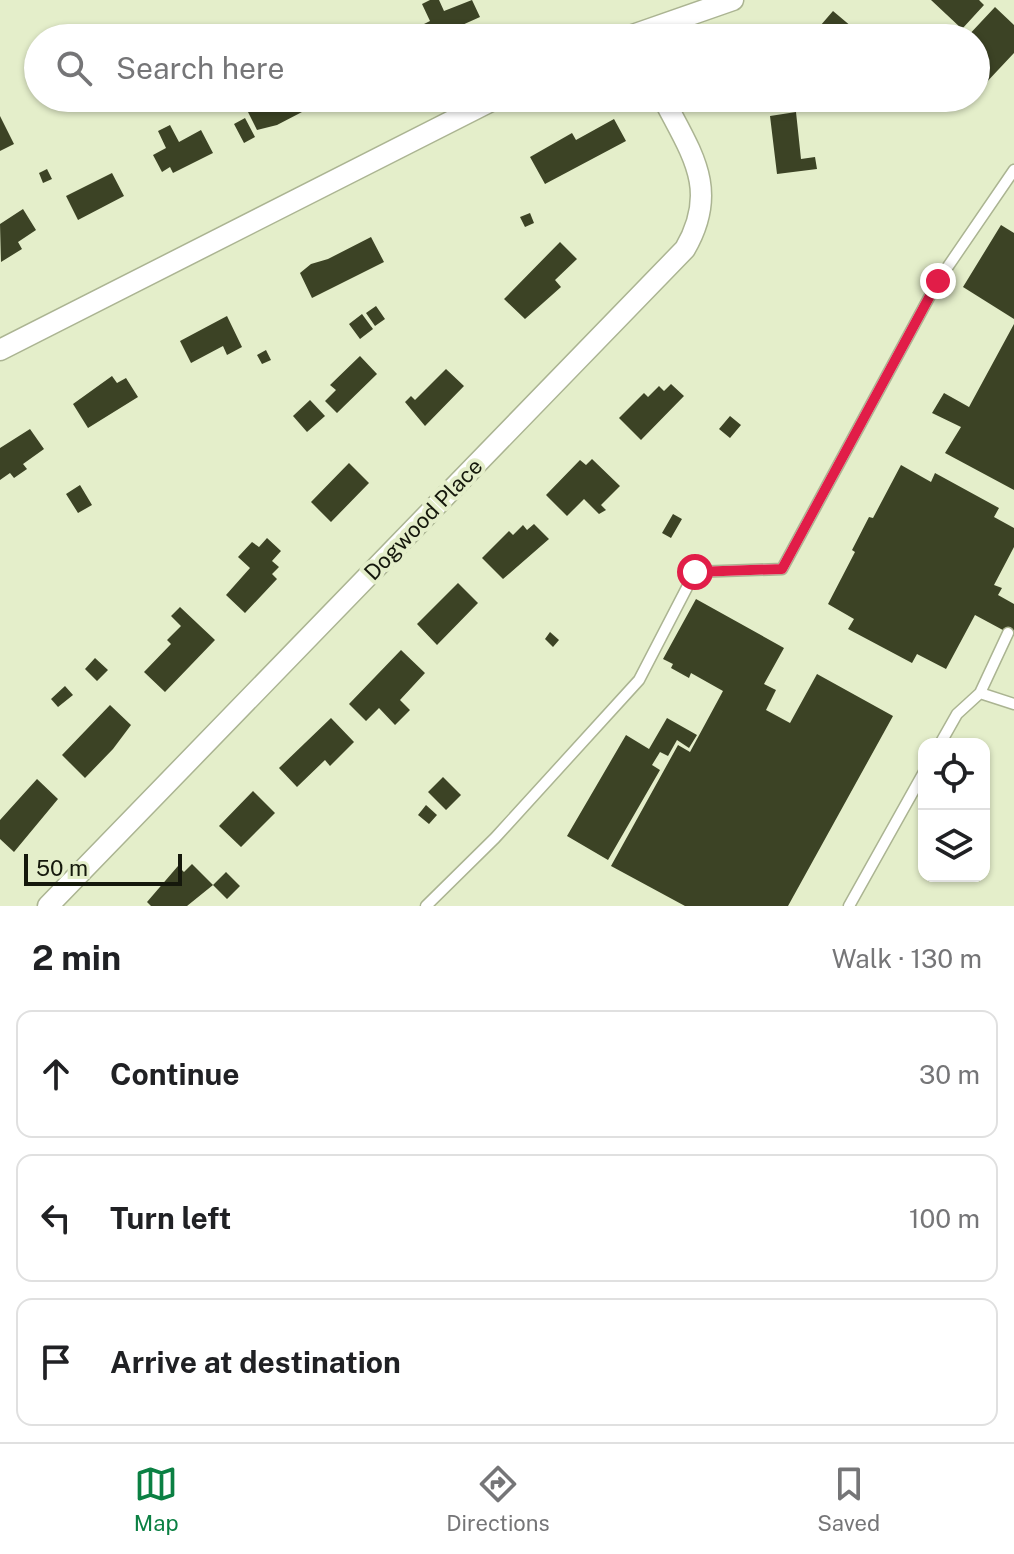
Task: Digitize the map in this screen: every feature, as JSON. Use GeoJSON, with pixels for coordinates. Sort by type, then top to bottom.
{"type":"FeatureCollection","features":[{"type":"Feature","properties":{"kind":"street"},"geometry":{"type":"LineString","coordinates":[[666,24],[733,0]]}},
{"type":"Feature","properties":{"kind":"street"},"geometry":{"type":"LineString","coordinates":[[0,350],[469,112]]}},
{"type":"Feature","properties":{"kind":"street","name":"Dogwood Place"},"geometry":{"type":"LineString","coordinates":[[48,906],[685,249],[697,229],[702,207],[702,185],[696,163],[670,112]]}},
{"type":"Feature","properties":{"kind":"lane"},"geometry":{"type":"LineString","coordinates":[[426,906],[495,838],[639,680],[695,572],[782,569],[938,281],[1014,170]]}},
{"type":"Feature","properties":{"kind":"lane"},"geometry":{"type":"LineString","coordinates":[[943,738],[957,714],[980,693],[1008,633]]}},
{"type":"Feature","properties":{"kind":"lane"},"geometry":{"type":"LineString","coordinates":[[980,693],[1014,704]]}},
{"type":"Feature","properties":{"kind":"lane"},"geometry":{"type":"LineString","coordinates":[[849,906],[918,783]]}},
{"type":"Feature","properties":{"kind":"building"},"geometry":{"type":"Polygon","coordinates":[[[439,0],[444,11],[472,0],[480,17],[464,24],[424,24],[430,21],[422,4],[439,0]]]}},
{"type":"Feature","properties":{"kind":"building"},"geometry":{"type":"Polygon","coordinates":[[[931,0],[979,0],[984,5],[967,24],[957,24],[931,0]]]}},
{"type":"Feature","properties":{"kind":"building"},"geometry":{"type":"Polygon","coordinates":[[[995,7],[1014,25],[1014,53],[990,79],[990,24],[979,24],[995,7]]]}},
{"type":"Feature","properties":{"kind":"building"},"geometry":{"type":"Polygon","coordinates":[[[833,11],[848,24],[822,24],[833,11]]]}},
{"type":"Feature","properties":{"kind":"building"},"geometry":{"type":"Polygon","coordinates":[[[248,112],[302,112],[277,125],[257,130],[248,112]]]}},
{"type":"Feature","properties":{"kind":"building"},"geometry":{"type":"Polygon","coordinates":[[[796,112],[801,159],[815,157],[817,169],[777,174],[770,116],[796,112]]]}},
{"type":"Feature","properties":{"kind":"building"},"geometry":{"type":"Polygon","coordinates":[[[0,116],[14,144],[0,151],[0,116]]]}},
{"type":"Feature","properties":{"kind":"building"},"geometry":{"type":"Polygon","coordinates":[[[245,118],[255,137],[244,143],[234,124],[245,118]]]}},
{"type":"Feature","properties":{"kind":"building"},"geometry":{"type":"Polygon","coordinates":[[[614,119],[626,141],[545,184],[530,157],[572,133],[576,140],[614,119]]]}},
{"type":"Feature","properties":{"kind":"building"},"geometry":{"type":"Polygon","coordinates":[[[170,125],[179,142],[201,130],[213,153],[173,173],[170,167],[162,172],[153,155],[166,148],[158,131],[170,125]]]}},
{"type":"Feature","properties":{"kind":"building"},"geometry":{"type":"Polygon","coordinates":[[[47,169],[52,179],[43,183],[39,173],[47,169]]]}},
{"type":"Feature","properties":{"kind":"building"},"geometry":{"type":"Polygon","coordinates":[[[112,173],[124,196],[78,220],[66,196],[112,173]]]}},
{"type":"Feature","properties":{"kind":"building"},"geometry":{"type":"Polygon","coordinates":[[[23,209],[36,230],[18,242],[22,249],[1,262],[0,224],[23,209]]]}},
{"type":"Feature","properties":{"kind":"building"},"geometry":{"type":"Polygon","coordinates":[[[530,213],[534,223],[525,227],[520,217],[530,213]]]}},
{"type":"Feature","properties":{"kind":"building"},"geometry":{"type":"Polygon","coordinates":[[[1001,225],[1014,233],[1014,319],[963,287],[1001,225]]]}},
{"type":"Feature","properties":{"kind":"building"},"geometry":{"type":"Polygon","coordinates":[[[371,237],[384,262],[312,298],[300,273],[311,264],[328,259],[371,237]]]}},
{"type":"Feature","properties":{"kind":"building"},"geometry":{"type":"Polygon","coordinates":[[[560,242],[577,259],[555,280],[561,287],[525,319],[504,299],[560,242]]]}},
{"type":"Feature","properties":{"kind":"building"},"geometry":{"type":"Polygon","coordinates":[[[376,306],[385,319],[375,326],[366,313],[376,306]]]}},
{"type":"Feature","properties":{"kind":"building"},"geometry":{"type":"Polygon","coordinates":[[[362,314],[373,329],[360,339],[349,324],[362,314]]]}},
{"type":"Feature","properties":{"kind":"building"},"geometry":{"type":"Polygon","coordinates":[[[227,316],[242,347],[227,355],[223,346],[191,363],[180,341],[227,316]]]}},
{"type":"Feature","properties":{"kind":"building"},"geometry":{"type":"Polygon","coordinates":[[[1014,324],[1014,490],[945,453],[961,427],[932,413],[944,393],[969,407],[1014,324]]]}},
{"type":"Feature","properties":{"kind":"building"},"geometry":{"type":"Polygon","coordinates":[[[266,350],[271,360],[262,364],[257,355],[266,350]]]}},
{"type":"Feature","properties":{"kind":"building"},"geometry":{"type":"Polygon","coordinates":[[[360,356],[377,374],[337,413],[325,401],[336,390],[330,385],[360,356]]]}},
{"type":"Feature","properties":{"kind":"building"},"geometry":{"type":"Polygon","coordinates":[[[446,369],[464,386],[425,426],[405,402],[411,396],[415,400],[446,369]]]}},
{"type":"Feature","properties":{"kind":"building"},"geometry":{"type":"Polygon","coordinates":[[[112,376],[117,383],[126,378],[138,397],[88,428],[73,404],[112,376]]]}},
{"type":"Feature","properties":{"kind":"building"},"geometry":{"type":"Polygon","coordinates":[[[671,384],[684,396],[641,440],[619,418],[644,393],[648,397],[659,386],[664,391],[671,384]]]}},
{"type":"Feature","properties":{"kind":"building"},"geometry":{"type":"Polygon","coordinates":[[[310,400],[325,416],[307,432],[293,416],[310,400]]]}},
{"type":"Feature","properties":{"kind":"building"},"geometry":{"type":"Polygon","coordinates":[[[730,416],[741,425],[730,438],[719,429],[730,416]]]}},
{"type":"Feature","properties":{"kind":"building"},"geometry":{"type":"Polygon","coordinates":[[[30,429],[44,449],[23,464],[27,469],[14,478],[10,473],[0,480],[0,448],[30,429]]]}},
{"type":"Feature","properties":{"kind":"building"},"geometry":{"type":"Polygon","coordinates":[[[592,459],[620,486],[601,505],[606,510],[599,514],[584,499],[567,516],[546,495],[580,460],[586,465],[592,459]]]}},
{"type":"Feature","properties":{"kind":"building"},"geometry":{"type":"Polygon","coordinates":[[[349,463],[369,483],[331,522],[311,502],[349,463]]]}},
{"type":"Feature","properties":{"kind":"building"},"geometry":{"type":"Polygon","coordinates":[[[901,465],[931,482],[935,473],[999,508],[994,517],[1014,528],[1014,547],[994,585],[1002,588],[998,595],[1014,604],[1014,636],[975,615],[946,669],[917,654],[912,663],[848,629],[854,619],[828,604],[869,517],[873,518],[901,465]]]}},
{"type":"Feature","properties":{"kind":"building"},"geometry":{"type":"Polygon","coordinates":[[[80,485],[92,505],[78,513],[66,494],[80,485]]]}},
{"type":"Feature","properties":{"kind":"building"},"geometry":{"type":"Polygon","coordinates":[[[673,514],[682,519],[671,538],[662,533],[673,514]]]}},
{"type":"Feature","properties":{"kind":"building"},"geometry":{"type":"Polygon","coordinates":[[[534,524],[549,539],[503,579],[482,558],[509,531],[513,535],[523,525],[527,530],[534,524]]]}},
{"type":"Feature","properties":{"kind":"building"},"geometry":{"type":"Polygon","coordinates":[[[267,538],[281,551],[272,561],[279,567],[272,574],[277,579],[245,613],[226,595],[250,568],[238,557],[252,542],[259,547],[267,538]]]}},
{"type":"Feature","properties":{"kind":"building"},"geometry":{"type":"Polygon","coordinates":[[[458,583],[478,603],[437,645],[417,624],[458,583]]]}},
{"type":"Feature","properties":{"kind":"building"},"geometry":{"type":"Polygon","coordinates":[[[696,599],[784,648],[764,684],[776,690],[766,710],[790,723],[817,674],[893,716],[788,906],[685,906],[611,866],[678,745],[690,752],[723,691],[691,673],[689,678],[671,668],[673,664],[663,659],[696,599]]]}},
{"type":"Feature","properties":{"kind":"building"},"geometry":{"type":"Polygon","coordinates":[[[180,607],[215,640],[165,692],[144,672],[171,644],[167,640],[181,626],[171,616],[180,607]]]}},
{"type":"Feature","properties":{"kind":"building"},"geometry":{"type":"Polygon","coordinates":[[[550,632],[559,640],[553,647],[545,639],[550,632]]]}},
{"type":"Feature","properties":{"kind":"building"},"geometry":{"type":"Polygon","coordinates":[[[401,650],[425,673],[400,700],[410,710],[395,725],[379,708],[366,721],[349,704],[401,650]]]}},
{"type":"Feature","properties":{"kind":"building"},"geometry":{"type":"Polygon","coordinates":[[[95,658],[108,670],[97,681],[85,669],[95,658]]]}},
{"type":"Feature","properties":{"kind":"building"},"geometry":{"type":"Polygon","coordinates":[[[65,686],[73,695],[58,707],[51,699],[65,686]]]}},
{"type":"Feature","properties":{"kind":"building"},"geometry":{"type":"Polygon","coordinates":[[[110,705],[131,725],[85,778],[62,755],[110,705]]]}},
{"type":"Feature","properties":{"kind":"building"},"geometry":{"type":"Polygon","coordinates":[[[331,718],[354,742],[330,766],[325,760],[297,787],[279,768],[331,718]]]}},
{"type":"Feature","properties":{"kind":"building"},"geometry":{"type":"Polygon","coordinates":[[[667,718],[697,735],[689,748],[677,740],[668,756],[660,752],[652,765],[660,770],[608,860],[567,836],[626,735],[649,749],[667,718]]]}},
{"type":"Feature","properties":{"kind":"building"},"geometry":{"type":"Polygon","coordinates":[[[443,777],[461,795],[446,810],[428,792],[443,777]]]}},
{"type":"Feature","properties":{"kind":"building"},"geometry":{"type":"Polygon","coordinates":[[[37,779],[58,799],[14,852],[0,839],[0,820],[37,779]]]}},
{"type":"Feature","properties":{"kind":"building"},"geometry":{"type":"Polygon","coordinates":[[[253,791],[275,813],[241,847],[219,826],[253,791]]]}},
{"type":"Feature","properties":{"kind":"building"},"geometry":{"type":"Polygon","coordinates":[[[426,805],[437,815],[429,824],[418,815],[426,805]]]}},
{"type":"Feature","properties":{"kind":"building"},"geometry":{"type":"Polygon","coordinates":[[[192,864],[213,885],[187,906],[151,906],[147,902],[178,866],[184,872],[192,864]]]}},
{"type":"Feature","properties":{"kind":"building"},"geometry":{"type":"Polygon","coordinates":[[[226,872],[240,886],[227,899],[213,885],[226,872]]]}},
{"type":"Feature","properties":{"kind":"route"},"geometry":{"type":"LineString","coordinates":[[695,572],[782,569],[938,281]]}}]}
